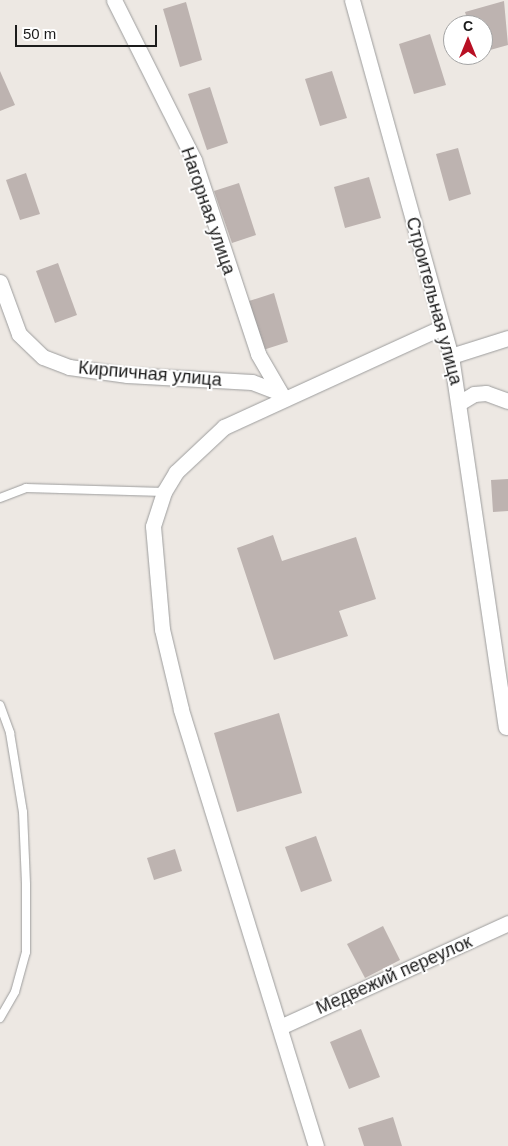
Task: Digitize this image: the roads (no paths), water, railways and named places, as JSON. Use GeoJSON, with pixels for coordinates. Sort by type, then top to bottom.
{"type":"FeatureCollection","features":[{"type":"Feature","properties":{"kind":"street","name":"Нагорная улица"},"geometry":{"type":"LineString","coordinates":[[114,0],[194,160],[258,354],[283,396]]}},
{"type":"Feature","properties":{"kind":"street","name":"Строительная улица"},"geometry":{"type":"LineString","coordinates":[[352,0],[442,327],[452,356],[506,727]]}},
{"type":"Feature","properties":{"kind":"street","name":"Кирпичная улица"},"geometry":{"type":"LineString","coordinates":[[0,282],[18,334],[43,356],[70,367],[128,375],[252,382],[270,386],[283,396]]}},
{"type":"Feature","properties":{"kind":"street"},"geometry":{"type":"LineString","coordinates":[[316,1146],[181,709],[162,629],[153,526],[164,492],[195,450],[224,427],[283,396],[442,327]]}},
{"type":"Feature","properties":{"kind":"street"},"geometry":{"type":"LineString","coordinates":[[452,356],[508,338]]}},
{"type":"Feature","properties":{"kind":"street"},"geometry":{"type":"LineString","coordinates":[[460,403],[474,394],[486,393],[508,401]]}},
{"type":"Feature","properties":{"kind":"street","name":"Медвежий переулок"},"geometry":{"type":"LineString","coordinates":[[280,1027],[508,923]]}},
{"type":"Feature","properties":{"kind":"lane"},"geometry":{"type":"LineString","coordinates":[[0,498],[26,488],[164,492]]}},
{"type":"Feature","properties":{"kind":"lane"},"geometry":{"type":"LineString","coordinates":[[0,705],[10,733],[23,812],[26,885],[26,952],[15,992],[0,1018]]}}]}
